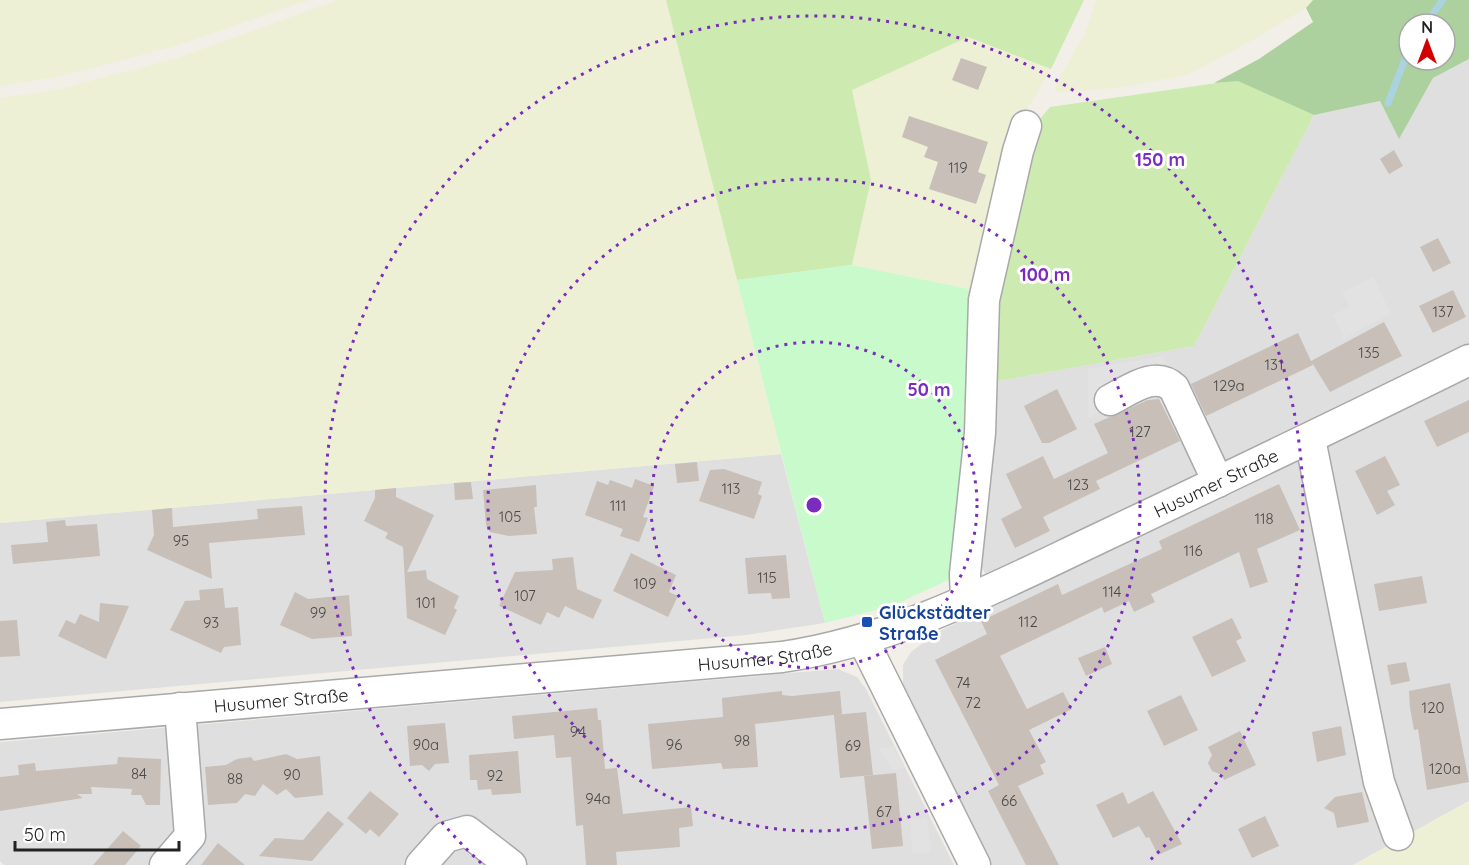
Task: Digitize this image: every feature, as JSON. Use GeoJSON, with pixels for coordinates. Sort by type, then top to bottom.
{"type":"FeatureCollection","features":[{"type":"Feature","properties":{"kind":"street"},"geometry":{"type":"LineString","coordinates":[[966,602],[965,574],[980,433],[984,300],[1018,151],[1026,126]]}},
{"type":"Feature","properties":{"kind":"street","name":"Husumer Straße"},"geometry":{"type":"LineString","coordinates":[[0,724],[782,657],[834,648],[863,640],[966,602],[1310,439],[1469,360]]}},
{"type":"Feature","properties":{"kind":"street"},"geometry":{"type":"LineString","coordinates":[[1110,400],[1155,379],[1166,380],[1174,388],[1218,482]]}},
{"type":"Feature","properties":{"kind":"street"},"geometry":{"type":"LineString","coordinates":[[1310,439],[1379,782],[1398,835]]}},
{"type":"Feature","properties":{"kind":"street"},"geometry":{"type":"LineString","coordinates":[[863,640],[975,865]]}},
{"type":"Feature","properties":{"kind":"street"},"geometry":{"type":"LineString","coordinates":[[165,865],[190,836],[180,708]]}},
{"type":"Feature","properties":{"kind":"street"},"geometry":{"type":"LineString","coordinates":[[421,865],[446,837],[467,831],[511,865]]}},
{"type":"Feature","properties":{"kind":"shaded area"},"geometry":{"type":"Polygon","coordinates":[[[1469,59],[1469,347],[1356,404],[986,575],[975,556],[993,382],[1194,346],[1314,115],[1380,101],[1399,138],[1433,78],[1444,72],[1457,72],[1457,65],[1469,59]]]}},
{"type":"Feature","properties":{"kind":"shaded area"},"geometry":{"type":"Polygon","coordinates":[[[1373,277],[1391,314],[1344,338],[1333,315],[1350,307],[1342,292],[1373,277]]]}},
{"type":"Feature","properties":{"kind":"shaded area"},"geometry":{"type":"Polygon","coordinates":[[[1163,356],[1175,380],[1088,418],[1088,369],[1163,356]]]}},
{"type":"Feature","properties":{"kind":"shaded area"},"geometry":{"type":"Polygon","coordinates":[[[1469,375],[1469,801],[1353,865],[992,865],[903,685],[903,665],[911,652],[936,633],[1469,375]]]}},
{"type":"Feature","properties":{"kind":"shaded area"},"geometry":{"type":"Polygon","coordinates":[[[781,454],[825,623],[746,635],[0,702],[0,523],[781,454]]]}},
{"type":"Feature","properties":{"kind":"shaded area"},"geometry":{"type":"Polygon","coordinates":[[[838,669],[857,677],[866,689],[954,865],[4,865],[0,861],[0,742],[838,669]]]}},
{"type":"Feature","properties":{"kind":"shaded area"},"geometry":{"type":"Polygon","coordinates":[[[893,747],[904,768],[892,770],[879,748],[893,747]]]}},
{"type":"Feature","properties":{"kind":"shaded area"},"geometry":{"type":"Polygon","coordinates":[[[927,818],[931,852],[913,854],[910,820],[927,818]]]}},
{"type":"Feature","properties":{"kind":"green space"},"geometry":{"type":"Polygon","coordinates":[[[0,0],[309,0],[176,46],[57,77],[0,86],[0,0]]]}},
{"type":"Feature","properties":{"kind":"green space"},"geometry":{"type":"Polygon","coordinates":[[[337,0],[666,0],[781,454],[0,523],[0,98],[60,89],[180,57],[337,0]]]}},
{"type":"Feature","properties":{"kind":"green space"},"geometry":{"type":"Polygon","coordinates":[[[666,0],[1084,0],[1051,69],[968,37],[852,90],[871,180],[852,265],[737,280],[666,0]]]}},
{"type":"Feature","properties":{"kind":"green space"},"geometry":{"type":"Polygon","coordinates":[[[1096,0],[1313,0],[1306,8],[1251,41],[1188,75],[1117,88],[1061,92],[1055,90],[1057,81],[1085,33],[1096,0]]]}},
{"type":"Feature","properties":{"kind":"green space"},"geometry":{"type":"Polygon","coordinates":[[[1313,0],[1469,0],[1469,59],[1457,65],[1457,12],[1397,12],[1397,72],[1444,72],[1433,78],[1399,139],[1380,101],[1314,115],[1238,81],[1214,83],[1259,59],[1313,22],[1306,8],[1313,0]]]}},
{"type":"Feature","properties":{"kind":"green space"},"geometry":{"type":"Polygon","coordinates":[[[968,37],[1051,69],[1025,113],[978,291],[852,265],[871,180],[852,90],[968,37]]]}},
{"type":"Feature","properties":{"kind":"green space"},"geometry":{"type":"Polygon","coordinates":[[[1238,80],[1314,115],[1194,346],[993,382],[997,285],[1030,145],[1039,120],[1050,107],[1238,80]]]}},
{"type":"Feature","properties":{"kind":"green space"},"geometry":{"type":"Polygon","coordinates":[[[852,265],[978,291],[955,577],[892,606],[825,623],[737,280],[852,265]]]}},
{"type":"Feature","properties":{"kind":"green space"},"geometry":{"type":"Polygon","coordinates":[[[1469,801],[1469,865],[1353,865],[1469,801]]]}},
{"type":"Feature","properties":{"kind":"building"},"geometry":{"type":"Polygon","coordinates":[[[961,58],[987,67],[978,90],[952,80],[961,58]]]}},
{"type":"Feature","properties":{"kind":"building"},"geometry":{"type":"Polygon","coordinates":[[[909,116],[988,142],[978,172],[986,175],[976,204],[929,189],[938,162],[924,157],[928,147],[902,137],[909,116]]]}},
{"type":"Feature","properties":{"kind":"building"},"geometry":{"type":"Polygon","coordinates":[[[1394,150],[1403,166],[1389,174],[1380,159],[1394,150]]]}},
{"type":"Feature","properties":{"kind":"building"},"geometry":{"type":"Polygon","coordinates":[[[1438,238],[1451,263],[1433,272],[1420,247],[1438,238]]]}},
{"type":"Feature","properties":{"kind":"building"},"geometry":{"type":"Polygon","coordinates":[[[1453,290],[1466,317],[1433,333],[1419,306],[1453,290]]]}},
{"type":"Feature","properties":{"kind":"building"},"geometry":{"type":"Polygon","coordinates":[[[1384,322],[1402,356],[1330,392],[1311,361],[1384,322]]]}},
{"type":"Feature","properties":{"kind":"building"},"geometry":{"type":"Polygon","coordinates":[[[1298,333],[1313,365],[1206,416],[1191,384],[1298,333]]]}},
{"type":"Feature","properties":{"kind":"building"},"geometry":{"type":"Polygon","coordinates":[[[1057,389],[1077,429],[1049,443],[1042,443],[1024,406],[1057,389]]]}},
{"type":"Feature","properties":{"kind":"building"},"geometry":{"type":"Polygon","coordinates":[[[1159,399],[1180,441],[1096,481],[1100,489],[1043,517],[1050,531],[1015,548],[1001,519],[1022,508],[1006,474],[1043,456],[1054,479],[1108,453],[1094,424],[1148,400],[1159,399]]]}},
{"type":"Feature","properties":{"kind":"building"},"geometry":{"type":"Polygon","coordinates":[[[1469,400],[1469,432],[1437,447],[1424,421],[1469,400]]]}},
{"type":"Feature","properties":{"kind":"building"},"geometry":{"type":"Polygon","coordinates":[[[1385,456],[1400,485],[1387,491],[1395,505],[1377,515],[1355,471],[1385,456]]]}},
{"type":"Feature","properties":{"kind":"building"},"geometry":{"type":"Polygon","coordinates":[[[697,462],[699,481],[677,483],[675,464],[697,462]]]}},
{"type":"Feature","properties":{"kind":"building"},"geometry":{"type":"Polygon","coordinates":[[[724,469],[762,482],[758,494],[762,496],[754,519],[699,501],[710,470],[724,469]]]}},
{"type":"Feature","properties":{"kind":"building"},"geometry":{"type":"Polygon","coordinates":[[[635,479],[654,486],[643,517],[648,518],[639,542],[620,536],[623,529],[585,515],[597,481],[608,485],[610,480],[632,488],[635,479]]]}},
{"type":"Feature","properties":{"kind":"building"},"geometry":{"type":"Polygon","coordinates":[[[471,482],[473,499],[455,500],[454,483],[471,482]]]}},
{"type":"Feature","properties":{"kind":"building"},"geometry":{"type":"Polygon","coordinates":[[[1279,484],[1300,530],[1257,549],[1268,582],[1250,588],[1239,552],[1151,594],[1155,602],[1134,612],[1129,601],[1104,613],[1102,607],[1000,656],[1027,709],[1063,692],[1072,709],[1029,730],[1046,762],[1040,765],[1044,774],[1018,786],[1059,865],[1026,865],[988,791],[999,785],[935,660],[987,634],[981,621],[1058,584],[1062,595],[1162,549],[1159,541],[1279,484]]]}},
{"type":"Feature","properties":{"kind":"building"},"geometry":{"type":"Polygon","coordinates":[[[536,485],[537,507],[534,507],[537,534],[509,536],[490,532],[486,525],[483,490],[536,485]]]}},
{"type":"Feature","properties":{"kind":"building"},"geometry":{"type":"Polygon","coordinates":[[[396,488],[396,497],[434,515],[407,572],[426,570],[427,579],[459,596],[454,608],[457,610],[445,635],[407,618],[403,547],[385,538],[388,533],[364,521],[375,498],[375,490],[396,488]]]}},
{"type":"Feature","properties":{"kind":"building"},"geometry":{"type":"Polygon","coordinates":[[[302,506],[305,535],[209,543],[212,579],[147,550],[154,535],[152,510],[172,508],[173,527],[258,519],[257,509],[302,506]]]}},
{"type":"Feature","properties":{"kind":"building"},"geometry":{"type":"Polygon","coordinates":[[[65,520],[66,526],[97,524],[100,556],[13,564],[11,545],[48,542],[46,522],[65,520]]]}},
{"type":"Feature","properties":{"kind":"building"},"geometry":{"type":"Polygon","coordinates":[[[631,553],[676,575],[669,592],[678,596],[668,617],[613,591],[631,553]]]}},
{"type":"Feature","properties":{"kind":"building"},"geometry":{"type":"Polygon","coordinates":[[[786,555],[790,598],[772,599],[771,593],[748,594],[745,558],[786,555]]]}},
{"type":"Feature","properties":{"kind":"building"},"geometry":{"type":"Polygon","coordinates":[[[573,557],[577,589],[602,600],[593,619],[565,606],[559,618],[547,612],[541,625],[499,606],[515,572],[553,570],[552,559],[573,557]]]}},
{"type":"Feature","properties":{"kind":"building"},"geometry":{"type":"Polygon","coordinates":[[[1422,576],[1427,603],[1379,611],[1374,584],[1422,576]]]}},
{"type":"Feature","properties":{"kind":"building"},"geometry":{"type":"Polygon","coordinates":[[[223,588],[225,608],[238,607],[241,645],[224,647],[221,653],[170,630],[185,601],[200,600],[199,590],[223,588]]]}},
{"type":"Feature","properties":{"kind":"building"},"geometry":{"type":"Polygon","coordinates":[[[295,592],[308,599],[349,595],[352,636],[312,639],[280,625],[295,592]]]}},
{"type":"Feature","properties":{"kind":"building"},"geometry":{"type":"Polygon","coordinates":[[[100,603],[129,606],[106,659],[58,636],[66,620],[75,624],[80,614],[99,622],[100,603]]]}},
{"type":"Feature","properties":{"kind":"building"},"geometry":{"type":"Polygon","coordinates":[[[1232,618],[1242,638],[1236,641],[1246,661],[1212,677],[1192,637],[1232,618]]]}},
{"type":"Feature","properties":{"kind":"building"},"geometry":{"type":"Polygon","coordinates":[[[17,620],[20,656],[0,657],[0,621],[17,620]]]}},
{"type":"Feature","properties":{"kind":"building"},"geometry":{"type":"Polygon","coordinates":[[[1105,647],[1112,664],[1086,676],[1078,658],[1105,647]]]}},
{"type":"Feature","properties":{"kind":"building"},"geometry":{"type":"Polygon","coordinates":[[[1406,662],[1410,681],[1391,685],[1387,665],[1406,662]]]}},
{"type":"Feature","properties":{"kind":"building"},"geometry":{"type":"Polygon","coordinates":[[[1450,683],[1469,782],[1427,790],[1418,729],[1414,730],[1410,708],[1409,691],[1450,683]]]}},
{"type":"Feature","properties":{"kind":"building"},"geometry":{"type":"Polygon","coordinates":[[[782,691],[782,695],[792,696],[840,691],[842,714],[755,724],[758,767],[723,769],[721,763],[652,769],[648,724],[723,717],[722,698],[782,691]]]}},
{"type":"Feature","properties":{"kind":"building"},"geometry":{"type":"Polygon","coordinates":[[[1181,695],[1198,730],[1164,746],[1147,711],[1181,695]]]}},
{"type":"Feature","properties":{"kind":"building"},"geometry":{"type":"Polygon","coordinates":[[[597,708],[598,720],[601,720],[605,769],[617,768],[623,814],[691,807],[693,826],[679,828],[680,847],[616,852],[617,865],[586,865],[583,825],[576,826],[571,757],[556,758],[554,735],[514,739],[512,716],[597,708]]]}},
{"type":"Feature","properties":{"kind":"building"},"geometry":{"type":"Polygon","coordinates":[[[866,712],[873,775],[840,778],[834,715],[866,712]]]}},
{"type":"Feature","properties":{"kind":"building"},"geometry":{"type":"Polygon","coordinates":[[[445,723],[449,763],[435,764],[429,771],[422,765],[410,766],[407,726],[445,723]]]}},
{"type":"Feature","properties":{"kind":"building"},"geometry":{"type":"Polygon","coordinates":[[[1341,726],[1346,755],[1317,762],[1312,732],[1341,726]]]}},
{"type":"Feature","properties":{"kind":"building"},"geometry":{"type":"Polygon","coordinates":[[[1240,731],[1256,765],[1224,780],[1222,775],[1212,771],[1208,763],[1212,755],[1208,747],[1240,731]]]}},
{"type":"Feature","properties":{"kind":"building"},"geometry":{"type":"Polygon","coordinates":[[[518,751],[521,793],[492,795],[491,789],[478,790],[477,780],[470,780],[469,755],[518,751]]]}},
{"type":"Feature","properties":{"kind":"building"},"geometry":{"type":"Polygon","coordinates":[[[286,754],[297,759],[320,756],[323,795],[295,798],[286,789],[277,795],[263,784],[255,796],[245,794],[237,803],[208,805],[205,767],[226,765],[237,759],[251,757],[254,761],[286,754]]]}},
{"type":"Feature","properties":{"kind":"building"},"geometry":{"type":"Polygon","coordinates":[[[118,757],[161,759],[160,805],[146,805],[141,795],[131,795],[132,789],[91,787],[92,794],[77,794],[83,798],[0,811],[0,777],[19,775],[18,765],[35,763],[36,771],[117,764],[118,757]]]}},
{"type":"Feature","properties":{"kind":"building"},"geometry":{"type":"Polygon","coordinates":[[[896,773],[903,846],[872,849],[864,776],[896,773]]]}},
{"type":"Feature","properties":{"kind":"building"},"geometry":{"type":"Polygon","coordinates":[[[370,791],[399,814],[379,837],[370,829],[366,834],[347,818],[370,791]]]}},
{"type":"Feature","properties":{"kind":"building"},"geometry":{"type":"Polygon","coordinates":[[[1153,791],[1182,844],[1158,855],[1149,837],[1146,838],[1139,826],[1113,838],[1096,805],[1123,792],[1128,804],[1153,791]]]}},
{"type":"Feature","properties":{"kind":"building"},"geometry":{"type":"Polygon","coordinates":[[[1362,792],[1369,822],[1337,828],[1334,813],[1324,808],[1335,797],[1362,792]]]}},
{"type":"Feature","properties":{"kind":"building"},"geometry":{"type":"Polygon","coordinates":[[[328,811],[344,824],[312,861],[259,856],[275,838],[303,840],[328,811]]]}},
{"type":"Feature","properties":{"kind":"building"},"geometry":{"type":"Polygon","coordinates":[[[1265,816],[1279,846],[1252,858],[1238,829],[1265,816]]]}},
{"type":"Feature","properties":{"kind":"building"},"geometry":{"type":"Polygon","coordinates":[[[123,831],[141,846],[125,865],[93,865],[123,831]]]}},
{"type":"Feature","properties":{"kind":"building"},"geometry":{"type":"Polygon","coordinates":[[[218,843],[245,865],[201,865],[218,843]]]}},
{"type":"Feature","properties":{"kind":"waterway"},"geometry":{"type":"LineString","coordinates":[[1434,12],[1443,0]]}},
{"type":"Feature","properties":{"kind":"waterway"},"geometry":{"type":"LineString","coordinates":[[1388,103],[1400,72]]}},
{"type":"Feature","properties":{"kind":"place","name":"Glückstädter Straße"},"geometry":{"type":"Point","coordinates":[867,622]}}]}
